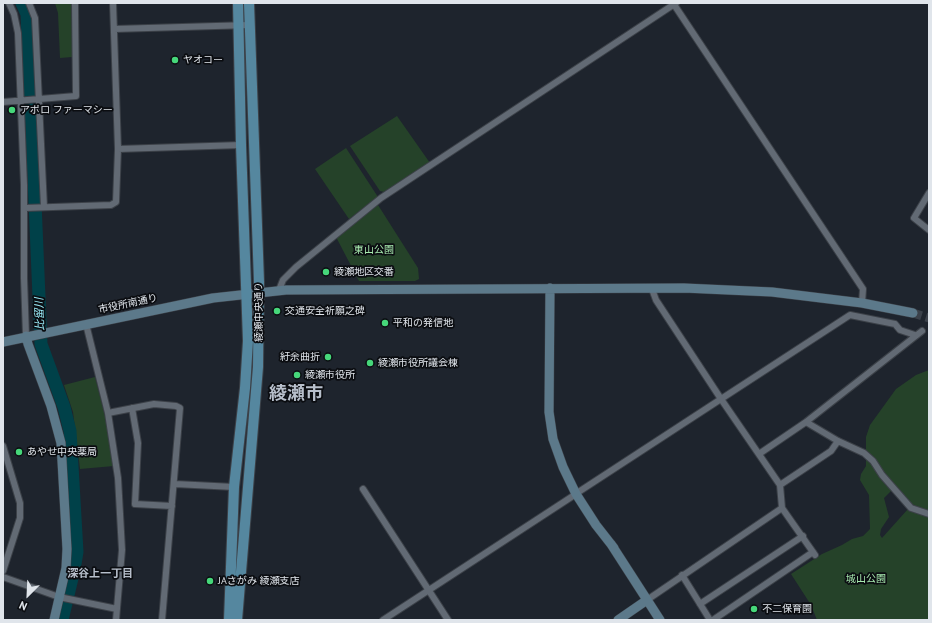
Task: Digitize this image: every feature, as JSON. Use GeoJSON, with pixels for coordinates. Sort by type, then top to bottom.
{"type":"FeatureCollection","features":[{"type":"Feature","properties":{"kind":"main road","name":"綾瀬中央通り"},"geometry":{"type":"LineString","coordinates":[[229,620],[234,487],[245,388],[248,335],[240,145],[238,3]]}},
{"type":"Feature","properties":{"kind":"main road","name":"綾瀬中央通り"},"geometry":{"type":"LineString","coordinates":[[237,620],[258,367],[259,292],[249,3]]}},
{"type":"Feature","properties":{"kind":"street"},"geometry":{"type":"LineString","coordinates":[[9,3],[16,18],[24,99],[24,278],[26,336],[52,406],[61,443],[67,549],[62,597],[54,620]]}},
{"type":"Feature","properties":{"kind":"street"},"geometry":{"type":"LineString","coordinates":[[29,3],[35,18],[41,207]]}},
{"type":"Feature","properties":{"kind":"street"},"geometry":{"type":"LineString","coordinates":[[3,102],[24,99],[76,96],[75,3]]}},
{"type":"Feature","properties":{"kind":"street"},"geometry":{"type":"LineString","coordinates":[[24,208],[114,204],[116,202],[118,150],[113,3]]}},
{"type":"Feature","properties":{"kind":"street"},"geometry":{"type":"LineString","coordinates":[[283,290],[283,280],[296,267],[381,198],[674,4],[863,288],[862,303]]}},
{"type":"Feature","properties":{"kind":"street"},"geometry":{"type":"LineString","coordinates":[[114,29],[250,25]]}},
{"type":"Feature","properties":{"kind":"street"},"geometry":{"type":"LineString","coordinates":[[118,150],[240,145]]}},
{"type":"Feature","properties":{"kind":"street"},"geometry":{"type":"LineString","coordinates":[[929,193],[914,218],[929,230]]}},
{"type":"Feature","properties":{"kind":"street"},"geometry":{"type":"LineString","coordinates":[[550,288],[550,383],[548,412],[553,439],[563,467],[596,526],[614,548],[660,620]]}},
{"type":"Feature","properties":{"kind":"street","name":"市役所南通り"},"geometry":{"type":"LineString","coordinates":[[3,342],[40,333],[246,293],[283,290],[684,288],[772,292],[862,303],[913,313]]}},
{"type":"Feature","properties":{"kind":"street"},"geometry":{"type":"LineString","coordinates":[[652,289],[656,300],[780,486],[782,508],[803,536],[814,554],[712,620],[682,575]]}},
{"type":"Feature","properties":{"kind":"street"},"geometry":{"type":"LineString","coordinates":[[383,620],[850,315],[895,324],[900,330],[915,335]]}},
{"type":"Feature","properties":{"kind":"street"},"geometry":{"type":"LineString","coordinates":[[86,324],[108,413],[118,478],[122,550],[116,620]]}},
{"type":"Feature","properties":{"kind":"street"},"geometry":{"type":"LineString","coordinates":[[759,454],[806,422],[922,331]]}},
{"type":"Feature","properties":{"kind":"street"},"geometry":{"type":"LineString","coordinates":[[108,413],[154,404],[176,406],[180,408],[175,484],[162,620]]}},
{"type":"Feature","properties":{"kind":"street"},"geometry":{"type":"LineString","coordinates":[[132,408],[138,443],[135,504],[172,506]]}},
{"type":"Feature","properties":{"kind":"street"},"geometry":{"type":"LineString","coordinates":[[806,422],[838,441],[864,453],[873,461],[882,475],[911,508],[929,514]]}},
{"type":"Feature","properties":{"kind":"street"},"geometry":{"type":"LineString","coordinates":[[780,486],[831,451],[838,441]]}},
{"type":"Feature","properties":{"kind":"street"},"geometry":{"type":"LineString","coordinates":[[3,446],[20,503],[20,518],[3,571]]}},
{"type":"Feature","properties":{"kind":"street"},"geometry":{"type":"LineString","coordinates":[[175,484],[234,487]]}},
{"type":"Feature","properties":{"kind":"street"},"geometry":{"type":"LineString","coordinates":[[363,489],[448,620]]}},
{"type":"Feature","properties":{"kind":"street"},"geometry":{"type":"LineString","coordinates":[[618,620],[782,508]]}},
{"type":"Feature","properties":{"kind":"street"},"geometry":{"type":"LineString","coordinates":[[700,604],[803,536]]}},
{"type":"Feature","properties":{"kind":"street"},"geometry":{"type":"LineString","coordinates":[[3,576],[62,597],[117,609]]}},
{"type":"Feature","properties":{"kind":"green space"},"geometry":{"type":"Polygon","coordinates":[[[55,3],[72,3],[72,57],[60,58],[58,13],[55,3]]]}},
{"type":"Feature","properties":{"kind":"green space"},"geometry":{"type":"Polygon","coordinates":[[[397,116],[430,163],[384,192],[380,191],[350,146],[397,116]]]}},
{"type":"Feature","properties":{"kind":"green space"},"geometry":{"type":"Polygon","coordinates":[[[346,148],[378,197],[349,219],[315,169],[346,148]]]}},
{"type":"Feature","properties":{"kind":"green space","name":"東山公園"},"geometry":{"type":"Polygon","coordinates":[[[378,205],[418,268],[419,279],[415,281],[359,281],[336,237],[378,205]]]}},
{"type":"Feature","properties":{"kind":"green space","name":"城山公園"},"geometry":{"type":"Polygon","coordinates":[[[929,370],[929,620],[817,620],[811,605],[791,574],[822,554],[852,539],[863,536],[870,529],[869,495],[860,480],[861,474],[866,466],[866,437],[870,425],[896,389],[916,375],[929,370]],[[896,486],[884,498],[889,517],[881,529],[880,535],[882,538],[908,509],[910,510],[910,503],[896,486]]]}},
{"type":"Feature","properties":{"kind":"green space"},"geometry":{"type":"Polygon","coordinates":[[[95,377],[105,416],[114,466],[80,469],[73,412],[64,385],[95,377]]]}},
{"type":"Feature","properties":{"kind":"waterway","name":"比留川"},"geometry":{"type":"LineString","coordinates":[[22,3],[27,14],[41,344],[64,407],[70,431],[77,552],[62,620]]}},
{"type":"Feature","properties":{"kind":"tunnel"},"geometry":{"type":"LineString","coordinates":[[913,313],[929,318]]}},
{"type":"Feature","properties":{"kind":"place","name":"ヤオコー"},"geometry":{"type":"Point","coordinates":[175,60]}},
{"type":"Feature","properties":{"kind":"place","name":"アポロ ファーマシー"},"geometry":{"type":"Point","coordinates":[12,110]}},
{"type":"Feature","properties":{"kind":"place","name":"綾瀬地区交番"},"geometry":{"type":"Point","coordinates":[326,272]}},
{"type":"Feature","properties":{"kind":"place","name":"交通安全祈願之碑"},"geometry":{"type":"Point","coordinates":[277,311]}},
{"type":"Feature","properties":{"kind":"place","name":"平和の発信地"},"geometry":{"type":"Point","coordinates":[385,323]}},
{"type":"Feature","properties":{"kind":"place","name":"紆余曲折"},"geometry":{"type":"Point","coordinates":[328,357]}},
{"type":"Feature","properties":{"kind":"place","name":"綾瀬市役所議会棟"},"geometry":{"type":"Point","coordinates":[370,363]}},
{"type":"Feature","properties":{"kind":"place","name":"綾瀬市役所"},"geometry":{"type":"Point","coordinates":[297,375]}},
{"type":"Feature","properties":{"kind":"place","name":"あやせ中央薬局"},"geometry":{"type":"Point","coordinates":[19,452]}},
{"type":"Feature","properties":{"kind":"place","name":"JAさがみ 綾瀬支店"},"geometry":{"type":"Point","coordinates":[210,581]}},
{"type":"Feature","properties":{"kind":"place","name":"不二保育園"},"geometry":{"type":"Point","coordinates":[754,609]}},
{"type":"Feature","properties":{"kind":"district","name":"綾瀬市"},"geometry":{"type":"Point","coordinates":[296,394]}},
{"type":"Feature","properties":{"kind":"district","name":"深谷上一丁目"},"geometry":{"type":"Point","coordinates":[100,574]}}]}
